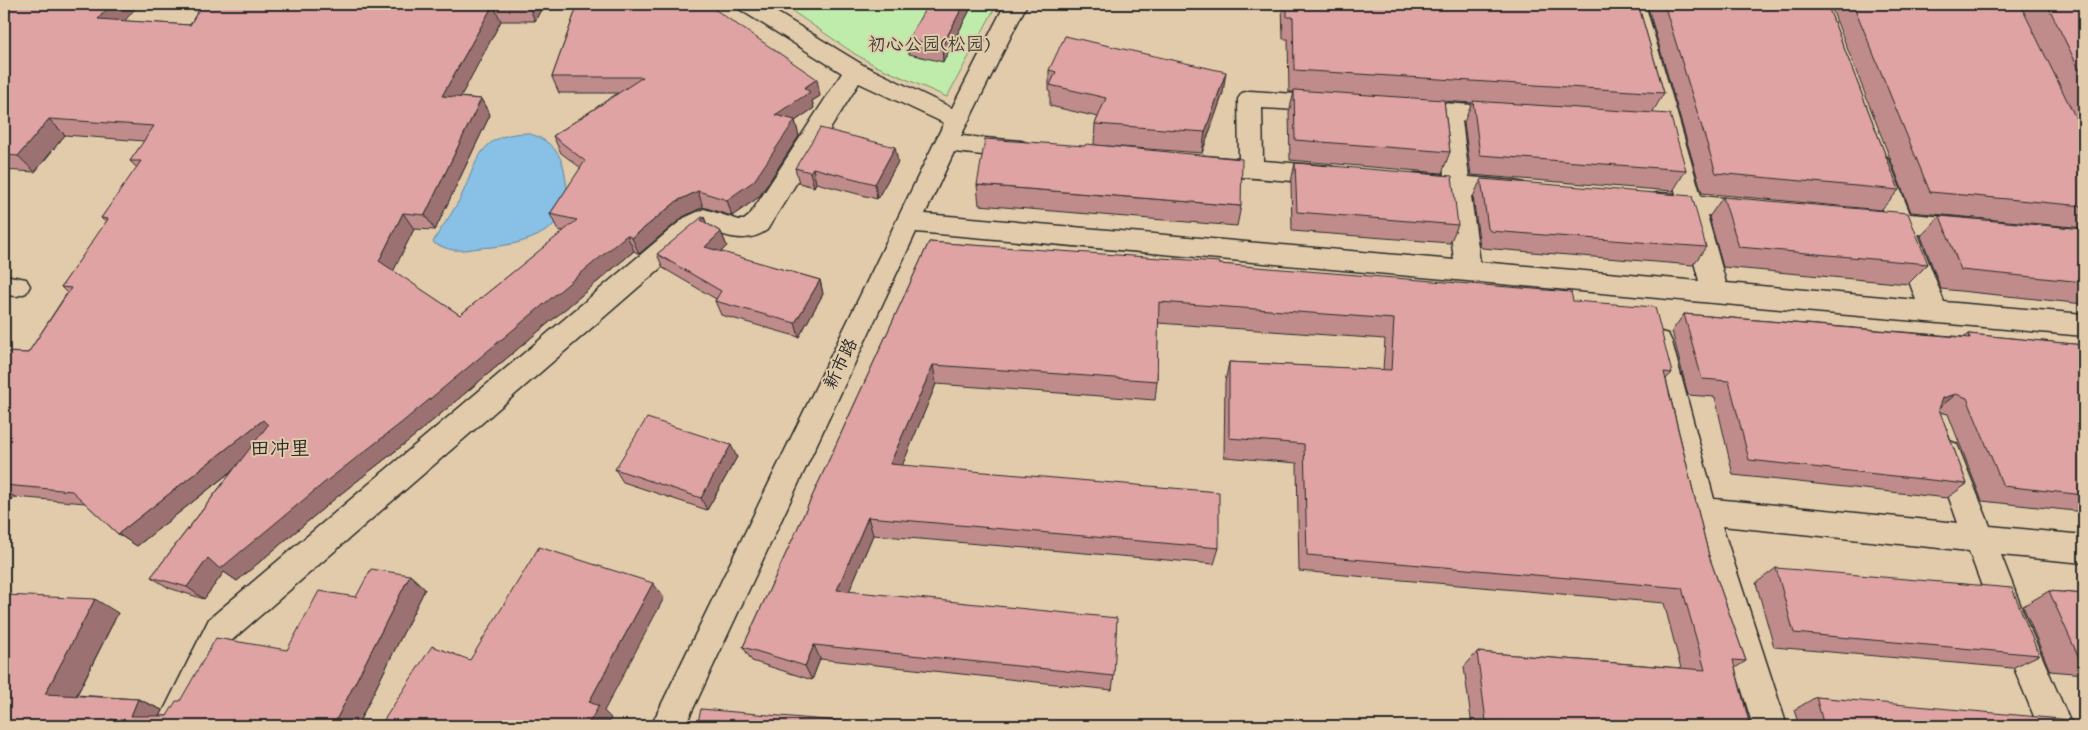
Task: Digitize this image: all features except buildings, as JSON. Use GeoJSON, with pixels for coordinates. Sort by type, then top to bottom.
{"type":"FeatureCollection","features":[{"type":"Feature","properties":{"kind":"street"},"geometry":{"type":"LineString","coordinates":[[747,4],[951,132],[1044,152]]}},
{"type":"Feature","properties":{"kind":"street","name":"新市路"},"geometry":{"type":"LineString","coordinates":[[668,726],[951,132],[1016,4]]}},
{"type":"Feature","properties":{"kind":"street"},"geometry":{"type":"LineString","coordinates":[[1634,4],[1659,125],[1692,204],[1716,293]]}},
{"type":"Feature","properties":{"kind":"street"},"geometry":{"type":"LineString","coordinates":[[173,726],[220,630],[693,225],[704,219],[743,230],[753,228],[855,71]]}},
{"type":"Feature","properties":{"kind":"street"},"geometry":{"type":"LineString","coordinates":[[1251,169],[1250,99],[1350,105]]}},
{"type":"Feature","properties":{"kind":"street"},"geometry":{"type":"LineString","coordinates":[[1390,108],[1526,116]]}},
{"type":"Feature","properties":{"kind":"street"},"geometry":{"type":"LineString","coordinates":[[1449,112],[1468,270]]}},
{"type":"Feature","properties":{"kind":"street"},"geometry":{"type":"LineString","coordinates":[[1870,140],[1934,311]]}},
{"type":"Feature","properties":{"kind":"street"},"geometry":{"type":"LineString","coordinates":[[1182,163],[1349,177]]}},
{"type":"Feature","properties":{"kind":"street"},"geometry":{"type":"LineString","coordinates":[[1389,180],[1536,192]]}},
{"type":"Feature","properties":{"kind":"street"},"geometry":{"type":"LineString","coordinates":[[1633,200],[1781,212]]}},
{"type":"Feature","properties":{"kind":"street"},"geometry":{"type":"LineString","coordinates":[[1851,218],[1988,230]]}},
{"type":"Feature","properties":{"kind":"street"},"geometry":{"type":"LineString","coordinates":[[909,222],[1644,285],[2084,326]]}},
{"type":"Feature","properties":{"kind":"street"},"geometry":{"type":"LineString","coordinates":[[1644,285],[1702,511],[1770,726]]}},
{"type":"Feature","properties":{"kind":"street"},"geometry":{"type":"LineString","coordinates":[[1936,424],[2011,622],[2055,726]]}},
{"type":"Feature","properties":{"kind":"street"},"geometry":{"type":"LineString","coordinates":[[1702,511],[2084,549]]}},
{"type":"Feature","properties":{"kind":"green space","name":"初心公园(松园)"},"geometry":{"type":"Polygon","coordinates":[[[782,4],[997,4],[947,97],[876,66],[855,54],[782,4]]]}},
{"type":"Feature","properties":{"kind":"water"},"geometry":{"type":"Polygon","coordinates":[[[527,133],[548,143],[561,160],[568,198],[562,214],[554,224],[532,238],[506,245],[456,250],[435,244],[433,242],[456,206],[479,156],[496,139],[527,133]]]}},
{"type":"Feature","properties":{"kind":"district","name":"田冲里"},"geometry":{"type":"Point","coordinates":[280,449]}}]}
